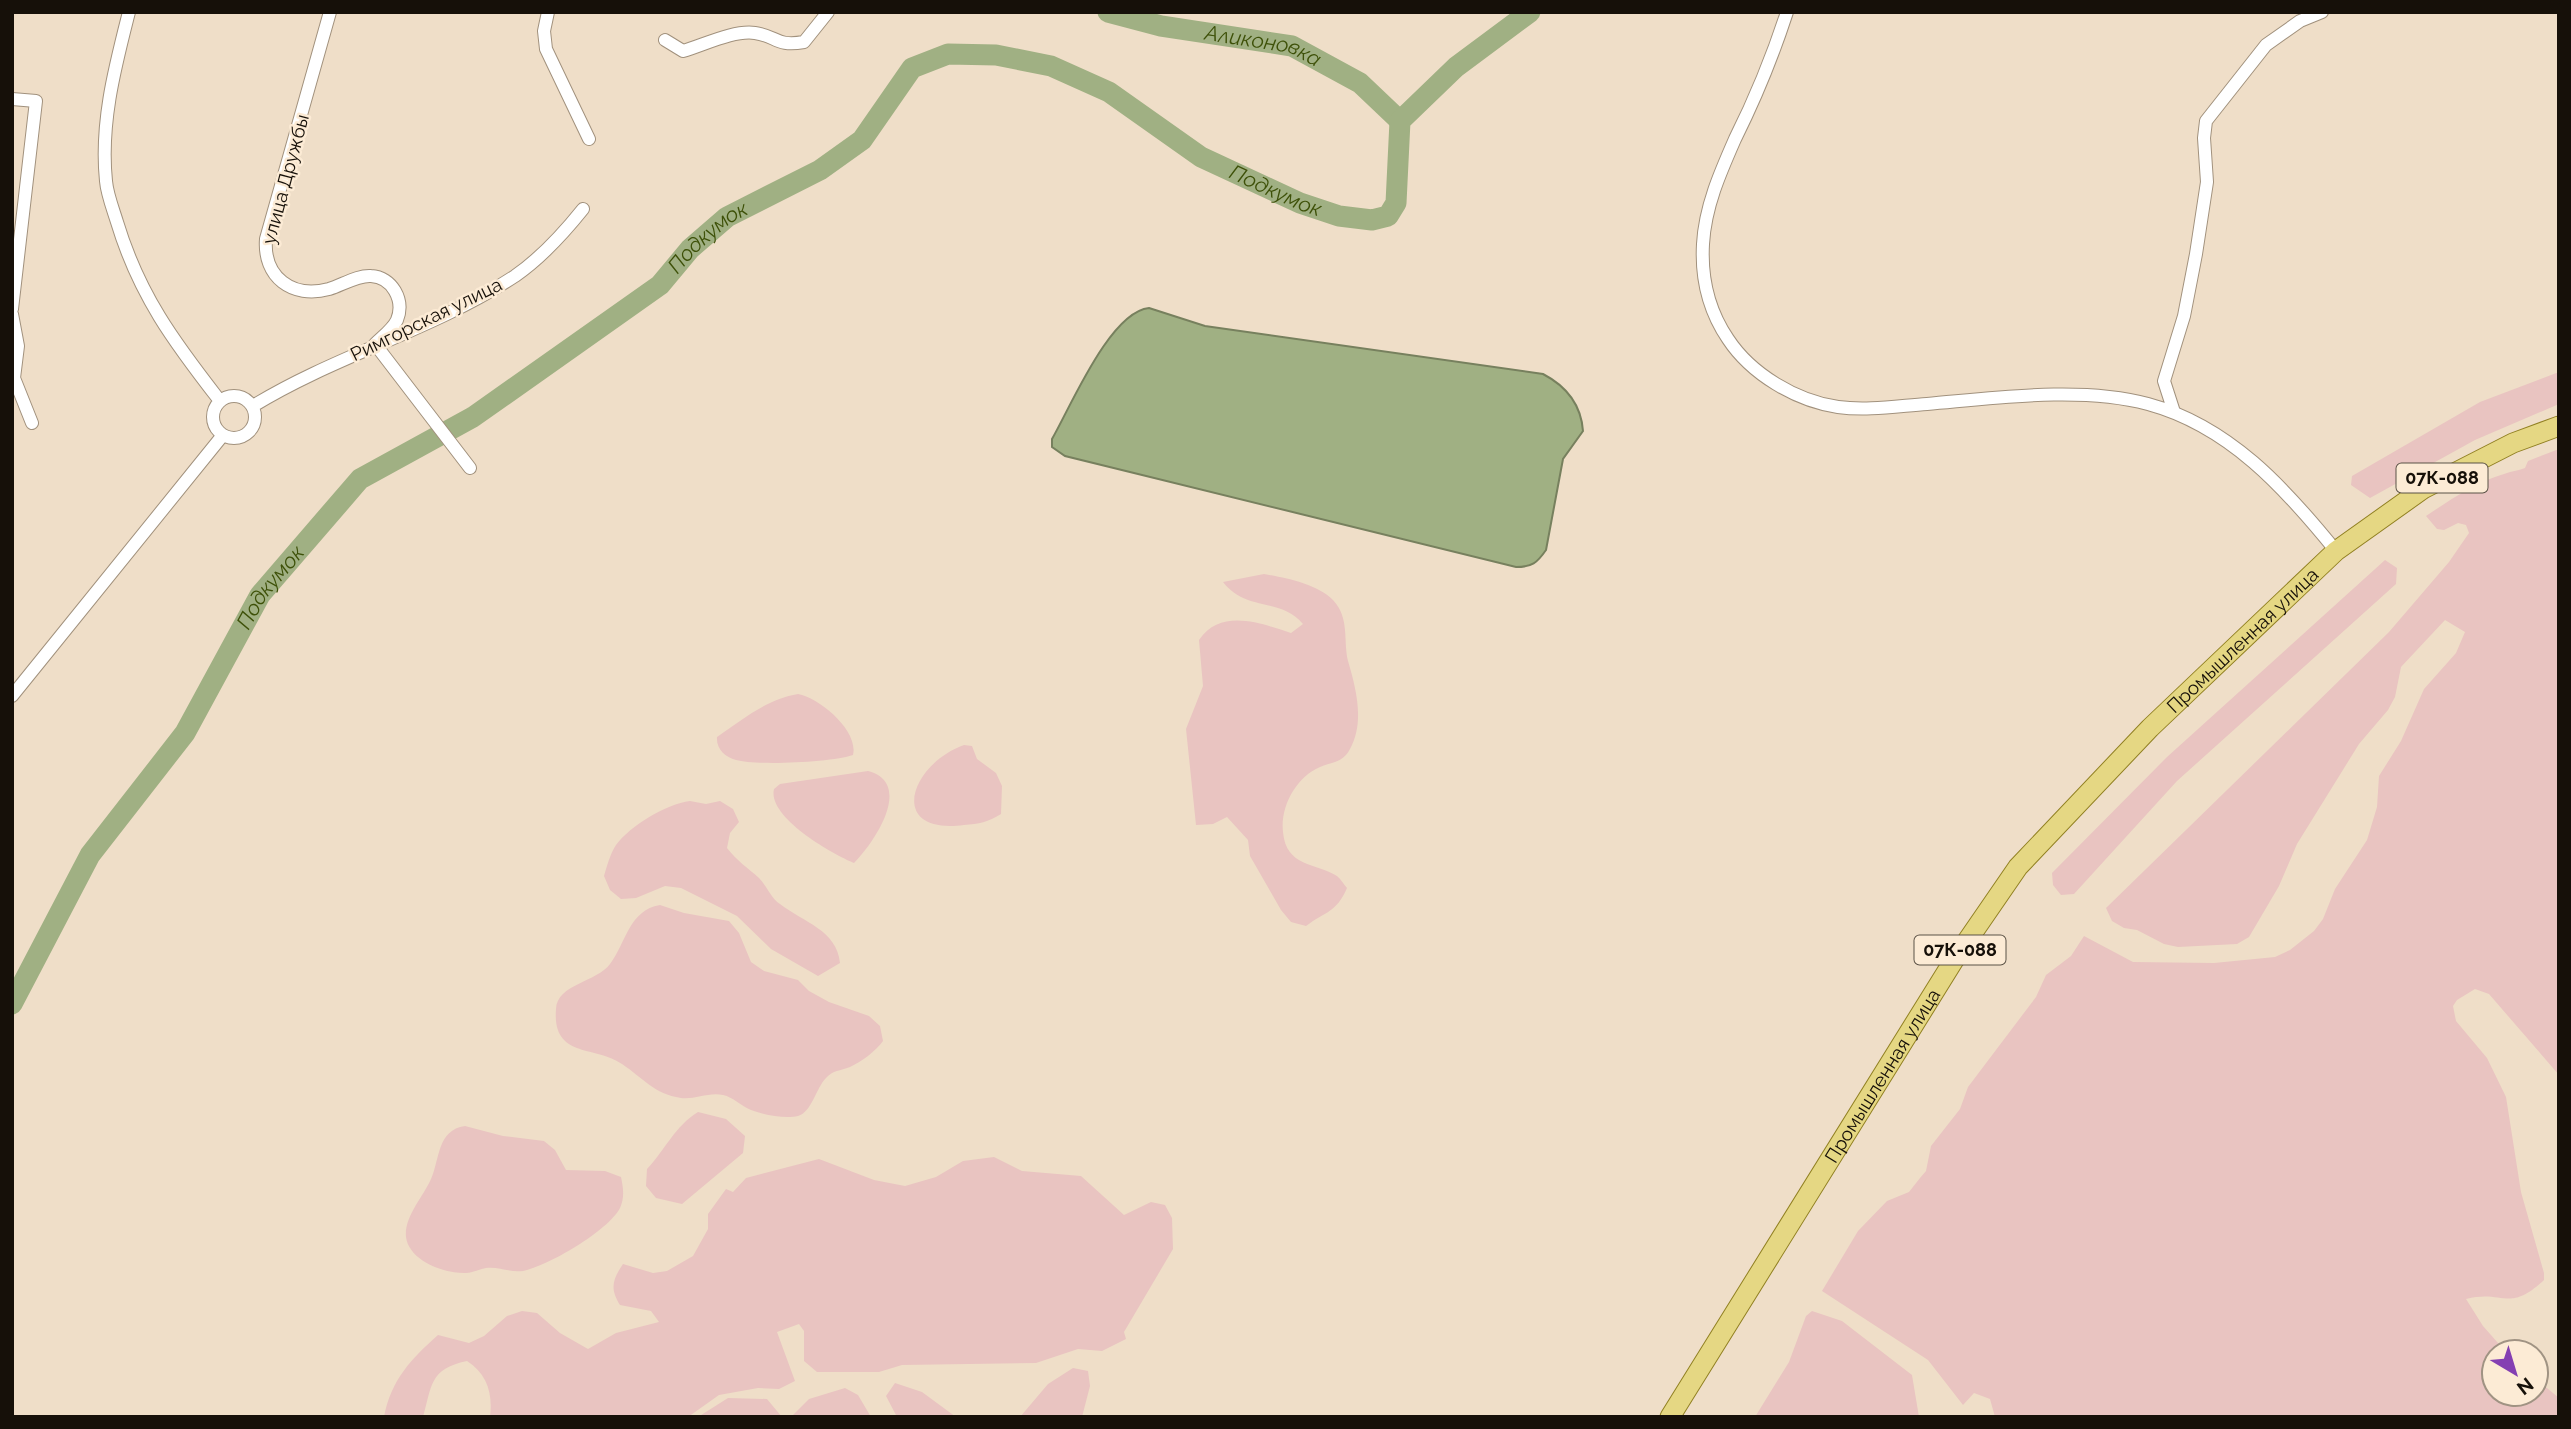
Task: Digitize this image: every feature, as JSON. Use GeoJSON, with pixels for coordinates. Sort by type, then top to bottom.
{"type":"FeatureCollection","features":[{"type":"Feature","properties":{"kind":"main road","name":"07К-088"},"geometry":{"type":"LineString","coordinates":[[2336,551],[2423,489],[2513,443],[2559,426]]}},
{"type":"Feature","properties":{"kind":"main road","name":"Промышленная улица"},"geometry":{"type":"LineString","coordinates":[[1670,1417],[1954,960],[2018,867],[2141,737],[2336,551]]}},
{"type":"Feature","properties":{"kind":"street"},"geometry":{"type":"LineString","coordinates":[[130,12],[111,82],[104,145],[106,183],[127,255],[142,291],[166,332],[220,401]]}},
{"type":"Feature","properties":{"kind":"street","name":"улица Дружбы"},"geometry":{"type":"LineString","coordinates":[[330,12],[266,239],[265,254],[268,268],[279,279],[310,292],[327,290],[368,275],[383,278],[395,290],[400,304],[396,321],[375,344]]}},
{"type":"Feature","properties":{"kind":"street"},"geometry":{"type":"LineString","coordinates":[[548,12],[544,31],[545,49],[589,139]]}},
{"type":"Feature","properties":{"kind":"street"},"geometry":{"type":"LineString","coordinates":[[665,40],[683,51],[740,34],[756,33],[785,45],[804,42],[828,12]]}},
{"type":"Feature","properties":{"kind":"street"},"geometry":{"type":"LineString","coordinates":[[1787,12],[1716,182],[1703,244],[1703,276],[1709,303],[1718,325],[1750,366],[1778,385],[1835,406],[1877,408],[2081,395],[2145,403],[2174,412],[2230,443],[2261,466],[2336,551]]}},
{"type":"Feature","properties":{"kind":"street"},"geometry":{"type":"LineString","coordinates":[[2174,412],[2164,380],[2184,316],[2196,254],[2207,182],[2206,121],[2266,45],[2300,21],[2322,12]]}},
{"type":"Feature","properties":{"kind":"street"},"geometry":{"type":"LineString","coordinates":[[12,99],[36,100],[12,311],[18,346],[13,378],[32,423]]}},
{"type":"Feature","properties":{"kind":"street","name":"Римгорская улица"},"geometry":{"type":"LineString","coordinates":[[253,406],[289,383],[419,327],[515,275],[557,241],[583,209]]}},
{"type":"Feature","properties":{"kind":"street"},"geometry":{"type":"LineString","coordinates":[[375,344],[470,468]]}},
{"type":"Feature","properties":{"kind":"street"},"geometry":{"type":"LineString","coordinates":[[237,396],[253,406],[256,419],[249,432],[237,438],[223,435],[213,419],[220,401],[237,396]]}},
{"type":"Feature","properties":{"kind":"street"},"geometry":{"type":"LineString","coordinates":[[12,696],[223,435]]}},
{"type":"Feature","properties":{"kind":"shaded area"},"geometry":{"type":"Polygon","coordinates":[[[1149,308],[1205,326],[1543,374],[1565,390],[1576,404],[1583,431],[1563,459],[1546,550],[1534,563],[1516,567],[1065,456],[1052,447],[1052,439],[1081,384],[1106,343],[1120,326],[1134,313],[1149,308]]]}},
{"type":"Feature","properties":{"kind":"shaded area"},"geometry":{"type":"Polygon","coordinates":[[[2559,372],[2559,404],[2475,440],[2370,498],[2351,485],[2352,476],[2480,402],[2559,372]]]}},
{"type":"Feature","properties":{"kind":"shaded area"},"geometry":{"type":"Polygon","coordinates":[[[2559,449],[2559,1075],[2489,994],[2475,989],[2457,1000],[2453,1006],[2456,1021],[2487,1058],[2506,1097],[2521,1192],[2544,1273],[2544,1280],[2522,1296],[2506,1299],[2466,1299],[2494,1338],[2480,1338],[2480,1408],[2550,1408],[2550,1391],[2559,1398],[2559,1417],[1995,1417],[1990,1399],[1974,1393],[1963,1405],[1928,1360],[1822,1291],[1858,1231],[1887,1201],[1909,1192],[1926,1171],[1931,1146],[1960,1109],[1968,1087],[2036,997],[2046,975],[2071,956],[2084,936],[2133,962],[2214,963],[2275,957],[2290,950],[2314,931],[2323,919],[2335,889],[2367,840],[2377,807],[2379,776],[2401,741],[2424,689],[2456,653],[2465,632],[2445,620],[2401,667],[2395,697],[2388,710],[2359,744],[2297,844],[2279,886],[2249,937],[2237,944],[2178,947],[2164,944],[2137,930],[2124,928],[2112,921],[2106,908],[2389,632],[2449,562],[2469,533],[2466,525],[2458,523],[2444,530],[2437,529],[2426,516],[2473,487],[2494,477],[2525,468],[2528,461],[2559,449]]]}},
{"type":"Feature","properties":{"kind":"shaded area"},"geometry":{"type":"Polygon","coordinates":[[[2385,560],[2397,568],[2396,584],[2177,781],[2074,894],[2061,895],[2053,885],[2052,873],[2167,757],[2385,560]]]}},
{"type":"Feature","properties":{"kind":"shaded area"},"geometry":{"type":"Polygon","coordinates":[[[1264,574],[1310,586],[1333,600],[1344,622],[1348,661],[1358,705],[1355,739],[1347,753],[1341,759],[1320,767],[1304,778],[1291,794],[1284,813],[1283,832],[1290,852],[1303,862],[1337,876],[1347,888],[1330,911],[1306,926],[1291,922],[1281,910],[1250,856],[1248,840],[1227,817],[1213,824],[1196,825],[1186,729],[1203,686],[1199,640],[1208,630],[1230,621],[1254,622],[1291,633],[1303,624],[1284,610],[1242,597],[1223,582],[1264,574]]]}},
{"type":"Feature","properties":{"kind":"shaded area"},"geometry":{"type":"Polygon","coordinates":[[[798,694],[817,702],[836,717],[850,736],[853,755],[813,761],[761,763],[732,759],[720,749],[717,737],[765,705],[798,694]]]}},
{"type":"Feature","properties":{"kind":"shaded area"},"geometry":{"type":"Polygon","coordinates":[[[964,745],[972,746],[977,759],[996,773],[1002,786],[1001,814],[983,822],[964,825],[940,825],[924,820],[916,809],[914,796],[920,782],[930,767],[964,745]]]}},
{"type":"Feature","properties":{"kind":"shaded area"},"geometry":{"type":"Polygon","coordinates":[[[868,771],[881,778],[888,787],[889,800],[880,828],[854,863],[831,852],[803,833],[780,811],[775,800],[774,789],[780,784],[868,771]]]}},
{"type":"Feature","properties":{"kind":"shaded area"},"geometry":{"type":"Polygon","coordinates":[[[690,801],[706,804],[720,801],[733,809],[739,822],[730,833],[727,848],[759,878],[777,901],[818,928],[833,942],[840,963],[818,976],[771,949],[737,916],[681,888],[665,886],[636,898],[621,899],[610,890],[604,876],[612,852],[622,838],[660,811],[690,801]]]}},
{"type":"Feature","properties":{"kind":"shaded area"},"geometry":{"type":"Polygon","coordinates":[[[660,905],[684,913],[729,921],[739,933],[751,962],[764,971],[798,980],[809,991],[829,1002],[869,1016],[880,1026],[883,1041],[859,1062],[829,1075],[803,1114],[787,1117],[756,1112],[723,1095],[686,1098],[663,1093],[611,1058],[568,1043],[561,1036],[557,1025],[558,1001],[570,989],[604,970],[641,913],[660,905]]]}},
{"type":"Feature","properties":{"kind":"shaded area"},"geometry":{"type":"Polygon","coordinates":[[[698,1112],[726,1119],[745,1136],[743,1153],[682,1204],[656,1198],[646,1186],[647,1169],[677,1131],[698,1112]]]}},
{"type":"Feature","properties":{"kind":"shaded area"},"geometry":{"type":"Polygon","coordinates":[[[465,1126],[503,1136],[544,1141],[555,1150],[566,1170],[605,1171],[621,1177],[623,1196],[620,1208],[591,1237],[534,1268],[518,1271],[491,1268],[458,1273],[429,1264],[414,1253],[409,1245],[406,1237],[408,1222],[431,1179],[444,1139],[449,1133],[465,1126]]]}},
{"type":"Feature","properties":{"kind":"shaded area"},"geometry":{"type":"Polygon","coordinates":[[[994,1157],[1022,1171],[1081,1176],[1124,1215],[1151,1202],[1165,1205],[1172,1218],[1173,1249],[1124,1332],[1126,1339],[1102,1351],[1078,1349],[1036,1363],[902,1365],[879,1372],[817,1372],[804,1361],[804,1331],[799,1324],[777,1332],[795,1381],[779,1389],[758,1388],[719,1395],[688,1417],[490,1417],[487,1385],[474,1366],[467,1361],[445,1369],[434,1380],[423,1417],[384,1417],[397,1381],[419,1353],[438,1335],[469,1343],[484,1336],[507,1316],[522,1311],[537,1313],[560,1333],[588,1349],[616,1333],[659,1322],[651,1311],[620,1305],[614,1289],[619,1270],[623,1264],[653,1273],[667,1271],[693,1256],[708,1229],[708,1214],[726,1189],[733,1192],[746,1178],[819,1159],[874,1180],[905,1186],[936,1177],[963,1161],[994,1157]]]}},
{"type":"Feature","properties":{"kind":"shaded area"},"geometry":{"type":"Polygon","coordinates":[[[1812,1311],[1842,1321],[1912,1375],[1919,1417],[1755,1417],[1789,1362],[1806,1316],[1812,1311]]]}},
{"type":"Feature","properties":{"kind":"shaded area"},"geometry":{"type":"Polygon","coordinates":[[[1073,1368],[1088,1371],[1090,1386],[1082,1417],[1020,1417],[1048,1384],[1073,1368]]]}},
{"type":"Feature","properties":{"kind":"shaded area"},"geometry":{"type":"Polygon","coordinates":[[[895,1383],[922,1392],[956,1417],[897,1417],[886,1396],[895,1383]]]}},
{"type":"Feature","properties":{"kind":"shaded area"},"geometry":{"type":"Polygon","coordinates":[[[845,1388],[858,1395],[871,1417],[791,1417],[809,1399],[845,1388]]]}},
{"type":"Feature","properties":{"kind":"shaded area"},"geometry":{"type":"Polygon","coordinates":[[[728,1398],[767,1399],[782,1417],[698,1417],[728,1398]]]}},
{"type":"Feature","properties":{"kind":"waterway","name":"Аликоновка"},"geometry":{"type":"LineString","coordinates":[[1108,12],[1161,26],[1292,46],[1360,83],[1400,121]]}},
{"type":"Feature","properties":{"kind":"waterway","name":"Подкумок"},"geometry":{"type":"LineString","coordinates":[[12,1004],[90,855],[185,733],[260,595],[360,479],[473,417],[660,285],[690,249],[727,217],[820,170],[862,140],[912,68],[948,54],[996,55],[1051,66],[1109,92],[1201,157],[1300,203],[1339,216],[1372,220],[1388,216],[1396,203],[1400,121],[1456,67],[1530,12]]}}]}
